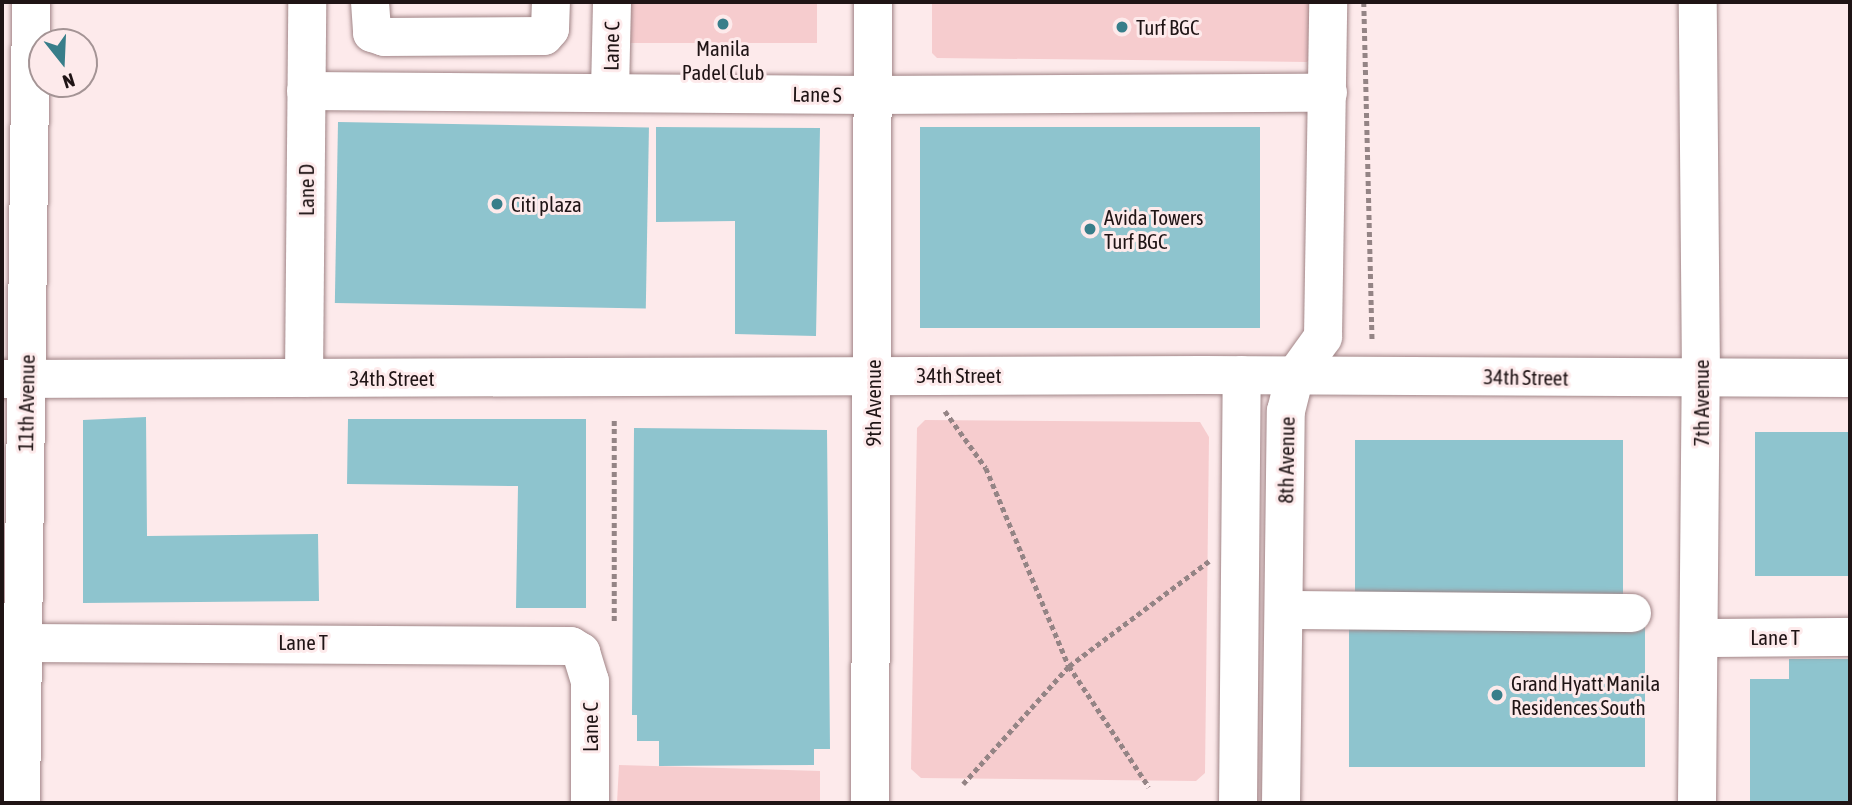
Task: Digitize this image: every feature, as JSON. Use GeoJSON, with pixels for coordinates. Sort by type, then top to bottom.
{"type":"FeatureCollection","features":[{"type":"Feature","properties":{"kind":"street","name":"11th Avenue"},"geometry":{"type":"LineString","coordinates":[[21,803],[24,643],[14,379],[31,2]]}},
{"type":"Feature","properties":{"kind":"street","name":"Lane D"},"geometry":{"type":"LineString","coordinates":[[304,378],[307,2]]}},
{"type":"Feature","properties":{"kind":"street"},"geometry":{"type":"LineString","coordinates":[[370,2],[372,33],[384,37],[544,36],[550,32],[551,2]]}},
{"type":"Feature","properties":{"kind":"street","name":"Lane C"},"geometry":{"type":"LineString","coordinates":[[610,91],[612,2]]}},
{"type":"Feature","properties":{"kind":"street","name":"9th Avenue"},"geometry":{"type":"LineString","coordinates":[[870,803],[873,2]]}},
{"type":"Feature","properties":{"kind":"street","name":"8th Avenue"},"geometry":{"type":"LineString","coordinates":[[1281,803],[1286,411],[1295,376],[1323,337],[1328,2]]}},
{"type":"Feature","properties":{"kind":"street","name":"7th Avenue"},"geometry":{"type":"LineString","coordinates":[[1697,803],[1701,377],[1698,2]]}},
{"type":"Feature","properties":{"kind":"street","name":"Lane S"},"geometry":{"type":"LineString","coordinates":[[306,91],[610,91],[873,95],[1328,93]]}},
{"type":"Feature","properties":{"kind":"street","name":"34th Street"},"geometry":{"type":"LineString","coordinates":[[14,379],[873,375],[1850,377]]}},
{"type":"Feature","properties":{"kind":"street"},"geometry":{"type":"LineString","coordinates":[[1238,803],[1242,375]]}},
{"type":"Feature","properties":{"kind":"street"},"geometry":{"type":"LineString","coordinates":[[1284,610],[1632,613]]}},
{"type":"Feature","properties":{"kind":"street","name":"Lane T"},"geometry":{"type":"LineString","coordinates":[[1699,638],[1850,636]]}},
{"type":"Feature","properties":{"kind":"street","name":"Lane T"},"geometry":{"type":"LineString","coordinates":[[24,643],[556,643],[571,646],[581,652]]}},
{"type":"Feature","properties":{"kind":"street","name":"Lane C"},"geometry":{"type":"LineString","coordinates":[[581,652],[590,681],[590,803]]}},
{"type":"Feature","properties":{"kind":"path"},"geometry":{"type":"LineString","coordinates":[[1364,2],[1373,339]]}},
{"type":"Feature","properties":{"kind":"path"},"geometry":{"type":"LineString","coordinates":[[945,411],[986,468],[1069,666],[1149,787]]}},
{"type":"Feature","properties":{"kind":"path"},"geometry":{"type":"LineString","coordinates":[[614,419],[614,621]]}},
{"type":"Feature","properties":{"kind":"path"},"geometry":{"type":"LineString","coordinates":[[963,784],[1069,666],[1216,556]]}},
{"type":"Feature","properties":{"kind":"shaded area","name":"Manila Padel Club"},"geometry":{"type":"Polygon","coordinates":[[[630,2],[817,2],[817,43],[630,43],[630,2]]]}},
{"type":"Feature","properties":{"kind":"shaded area","name":"Turf BGC"},"geometry":{"type":"Polygon","coordinates":[[[932,2],[1313,2],[1313,56],[1307,62],[937,58],[932,53],[932,2]]]}},
{"type":"Feature","properties":{"kind":"shaded area"},"geometry":{"type":"Polygon","coordinates":[[[925,420],[1200,422],[1209,437],[1205,773],[1196,781],[921,778],[911,769],[917,428],[925,420]]]}},
{"type":"Feature","properties":{"kind":"shaded area"},"geometry":{"type":"Polygon","coordinates":[[[619,765],[820,771],[820,803],[617,803],[619,765]]]}},
{"type":"Feature","properties":{"kind":"building"},"geometry":{"type":"Polygon","coordinates":[[[338,122],[649,127],[646,308],[335,303],[338,122]]]}},
{"type":"Feature","properties":{"kind":"building"},"geometry":{"type":"Polygon","coordinates":[[[656,127],[820,128],[816,336],[735,334],[735,221],[656,222],[656,127]]]}},
{"type":"Feature","properties":{"kind":"building","name":"Avida Towers Turf BGC"},"geometry":{"type":"Polygon","coordinates":[[[920,127],[1260,127],[1260,328],[920,328],[920,127]]]}},
{"type":"Feature","properties":{"kind":"building"},"geometry":{"type":"Polygon","coordinates":[[[146,417],[147,536],[318,534],[319,601],[83,603],[83,420],[146,417]]]}},
{"type":"Feature","properties":{"kind":"building"},"geometry":{"type":"Polygon","coordinates":[[[348,419],[586,419],[586,608],[516,608],[518,486],[347,484],[348,419]]]}},
{"type":"Feature","properties":{"kind":"building"},"geometry":{"type":"Polygon","coordinates":[[[634,428],[827,430],[830,749],[814,749],[814,765],[659,766],[659,741],[637,741],[637,715],[632,715],[634,428]]]}},
{"type":"Feature","properties":{"kind":"building"},"geometry":{"type":"Polygon","coordinates":[[[1755,432],[1850,432],[1850,576],[1755,576],[1755,432]]]}},
{"type":"Feature","properties":{"kind":"building"},"geometry":{"type":"Polygon","coordinates":[[[1355,440],[1623,440],[1623,606],[1355,606],[1355,440]]]}},
{"type":"Feature","properties":{"kind":"building","name":"Grand Hyatt Manila Residences South"},"geometry":{"type":"Polygon","coordinates":[[[1349,621],[1645,621],[1645,767],[1349,767],[1349,621]]]}},
{"type":"Feature","properties":{"kind":"building"},"geometry":{"type":"Polygon","coordinates":[[[1789,659],[1850,659],[1850,803],[1750,803],[1750,679],[1789,679],[1789,659]]]}},
{"type":"Feature","properties":{"kind":"place","name":"Manila Padel Club"},"geometry":{"type":"Point","coordinates":[723,24]}},
{"type":"Feature","properties":{"kind":"place","name":"Turf BGC"},"geometry":{"type":"Point","coordinates":[1122,27]}},
{"type":"Feature","properties":{"kind":"place","name":"Citi plaza"},"geometry":{"type":"Point","coordinates":[497,204]}},
{"type":"Feature","properties":{"kind":"place","name":"Avida Towers Turf BGC"},"geometry":{"type":"Point","coordinates":[1090,229]}},
{"type":"Feature","properties":{"kind":"place","name":"Grand Hyatt Manila Residences South"},"geometry":{"type":"Point","coordinates":[1497,695]}}]}
